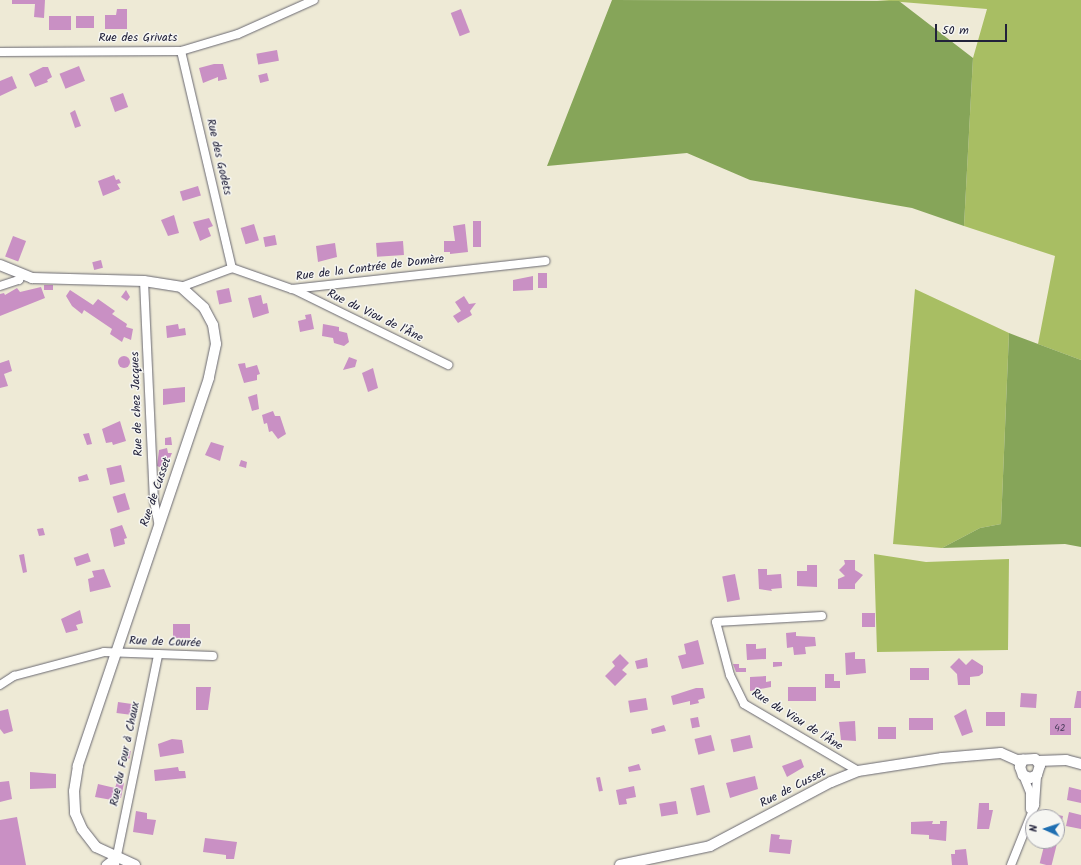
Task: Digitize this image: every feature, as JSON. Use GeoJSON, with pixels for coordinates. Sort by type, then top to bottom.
{"type":"FeatureCollection","features":[{"type":"Feature","properties":{"kind":"street","name":"Rue des Grivats"},"geometry":{"type":"LineString","coordinates":[[0,52],[181,51],[238,34],[314,0]]}},
{"type":"Feature","properties":{"kind":"street","name":"Rue des Godets"},"geometry":{"type":"LineString","coordinates":[[181,51],[232,268]]}},
{"type":"Feature","properties":{"kind":"street","name":"Rue de la Contrée de Domère"},"geometry":{"type":"LineString","coordinates":[[232,268],[292,289],[545,261]]}},
{"type":"Feature","properties":{"kind":"street"},"geometry":{"type":"LineString","coordinates":[[0,265],[21,276],[63,280],[144,281],[181,287],[232,268]]}},
{"type":"Feature","properties":{"kind":"street"},"geometry":{"type":"LineString","coordinates":[[0,286],[19,280],[21,276]]}},
{"type":"Feature","properties":{"kind":"street","name":"Rue de chez Jacques"},"geometry":{"type":"LineString","coordinates":[[144,281],[154,501],[159,526]]}},
{"type":"Feature","properties":{"kind":"street","name":"Rue de Cusset"},"geometry":{"type":"LineString","coordinates":[[135,865],[115,861],[96,847],[82,829],[75,813],[74,791],[78,766],[115,652],[209,378],[216,344],[213,325],[204,308],[181,287]]}},
{"type":"Feature","properties":{"kind":"street","name":"Rue du Viou de l'Âne"},"geometry":{"type":"LineString","coordinates":[[292,289],[448,365]]}},
{"type":"Feature","properties":{"kind":"street","name":"Rue du Viou de l'Âne"},"geometry":{"type":"LineString","coordinates":[[822,616],[716,622],[730,675],[744,704],[858,771]]}},
{"type":"Feature","properties":{"kind":"street","name":"Rue de Courée"},"geometry":{"type":"LineString","coordinates":[[0,685],[14,676],[104,652],[213,656]]}},
{"type":"Feature","properties":{"kind":"street","name":"Rue du Four à Chaux"},"geometry":{"type":"LineString","coordinates":[[115,861],[158,655]]}},
{"type":"Feature","properties":{"kind":"street","name":"Rue de Cusset"},"geometry":{"type":"LineString","coordinates":[[620,865],[710,846],[831,782],[858,771],[902,763],[1001,753],[1023,760],[1031,758],[1038,769]]}},
{"type":"Feature","properties":{"kind":"street","name":"Rue de Cusset"},"geometry":{"type":"LineString","coordinates":[[984,755],[1002,760],[1022,773]]}},
{"type":"Feature","properties":{"kind":"street"},"geometry":{"type":"LineString","coordinates":[[1023,760],[1022,773],[1030,792],[1030,809]]}},
{"type":"Feature","properties":{"kind":"street"},"geometry":{"type":"LineString","coordinates":[[1022,773],[1030,778],[1038,769],[1081,765]]}},
{"type":"Feature","properties":{"kind":"street"},"geometry":{"type":"LineString","coordinates":[[1032,809],[1036,799],[1038,769]]}},
{"type":"Feature","properties":{"kind":"street"},"geometry":{"type":"LineString","coordinates":[[1010,865],[1025,827]]}},
{"type":"Feature","properties":{"kind":"street"},"geometry":{"type":"LineString","coordinates":[[106,865],[115,861]]}},
{"type":"Feature","properties":{"kind":"green space"},"geometry":{"type":"Polygon","coordinates":[[[612,0],[899,1],[973,58],[964,226],[912,208],[750,180],[687,153],[547,166],[612,0]]]}},
{"type":"Feature","properties":{"kind":"green space"},"geometry":{"type":"Polygon","coordinates":[[[877,0],[1081,0],[1081,360],[1038,344],[1055,256],[964,226],[973,58],[987,9],[877,0]]]}},
{"type":"Feature","properties":{"kind":"green space"},"geometry":{"type":"Polygon","coordinates":[[[915,289],[1009,333],[1001,524],[980,528],[942,548],[893,544],[915,289]]]}},
{"type":"Feature","properties":{"kind":"green space"},"geometry":{"type":"Polygon","coordinates":[[[1009,333],[1081,360],[1081,547],[1065,544],[942,548],[980,528],[1001,524],[1009,333]]]}},
{"type":"Feature","properties":{"kind":"green space"},"geometry":{"type":"Polygon","coordinates":[[[874,554],[926,562],[1009,559],[1008,650],[877,652],[874,554]]]}},
{"type":"Feature","properties":{"kind":"building"},"geometry":{"type":"Polygon","coordinates":[[[12,0],[45,0],[44,18],[34,17],[35,4],[12,4],[12,0]]]}},
{"type":"Feature","properties":{"kind":"building"},"geometry":{"type":"Polygon","coordinates":[[[117,9],[127,9],[127,29],[105,29],[105,15],[116,15],[117,9]]]}},
{"type":"Feature","properties":{"kind":"building"},"geometry":{"type":"Polygon","coordinates":[[[461,9],[470,32],[460,36],[451,13],[461,9]]]}},
{"type":"Feature","properties":{"kind":"building"},"geometry":{"type":"Polygon","coordinates":[[[49,16],[71,16],[71,30],[49,30],[49,16]]]}},
{"type":"Feature","properties":{"kind":"building"},"geometry":{"type":"Polygon","coordinates":[[[76,16],[94,16],[94,28],[76,28],[76,16]]]}},
{"type":"Feature","properties":{"kind":"building"},"geometry":{"type":"Polygon","coordinates":[[[277,50],[279,61],[258,64],[256,54],[277,50]]]}},
{"type":"Feature","properties":{"kind":"building"},"geometry":{"type":"Polygon","coordinates":[[[214,64],[223,64],[227,79],[218,81],[218,77],[203,83],[199,68],[214,64]]]}},
{"type":"Feature","properties":{"kind":"building"},"geometry":{"type":"Polygon","coordinates":[[[79,66],[85,81],[66,89],[60,74],[79,66]]]}},
{"type":"Feature","properties":{"kind":"building"},"geometry":{"type":"Polygon","coordinates":[[[43,67],[48,67],[52,77],[47,80],[48,82],[35,87],[29,74],[43,67]]]}},
{"type":"Feature","properties":{"kind":"building"},"geometry":{"type":"Polygon","coordinates":[[[267,73],[269,81],[260,83],[258,75],[267,73]]]}},
{"type":"Feature","properties":{"kind":"building"},"geometry":{"type":"Polygon","coordinates":[[[12,76],[17,88],[0,96],[0,81],[12,76]]]}},
{"type":"Feature","properties":{"kind":"building"},"geometry":{"type":"Polygon","coordinates":[[[123,93],[128,107],[115,112],[110,98],[123,93]]]}},
{"type":"Feature","properties":{"kind":"building"},"geometry":{"type":"Polygon","coordinates":[[[75,110],[81,126],[75,128],[70,113],[75,110]]]}},
{"type":"Feature","properties":{"kind":"building"},"geometry":{"type":"Polygon","coordinates":[[[114,175],[116,180],[119,179],[121,183],[117,184],[120,189],[103,196],[98,181],[114,175]]]}},
{"type":"Feature","properties":{"kind":"building"},"geometry":{"type":"Polygon","coordinates":[[[198,186],[201,196],[183,201],[180,192],[198,186]]]}},
{"type":"Feature","properties":{"kind":"building"},"geometry":{"type":"Polygon","coordinates":[[[174,215],[179,233],[168,236],[161,220],[174,215]]]}},
{"type":"Feature","properties":{"kind":"building"},"geometry":{"type":"Polygon","coordinates":[[[209,218],[213,226],[208,228],[211,236],[200,241],[193,222],[209,218]]]}},
{"type":"Feature","properties":{"kind":"building"},"geometry":{"type":"Polygon","coordinates":[[[473,221],[481,221],[481,247],[473,247],[473,221]]]}},
{"type":"Feature","properties":{"kind":"building"},"geometry":{"type":"Polygon","coordinates":[[[254,224],[259,240],[246,244],[241,228],[254,224]]]}},
{"type":"Feature","properties":{"kind":"building"},"geometry":{"type":"Polygon","coordinates":[[[465,224],[468,252],[450,254],[450,252],[444,252],[444,241],[455,241],[453,226],[465,224]]]}},
{"type":"Feature","properties":{"kind":"building"},"geometry":{"type":"Polygon","coordinates":[[[275,235],[277,245],[265,247],[263,237],[275,235]]]}},
{"type":"Feature","properties":{"kind":"building"},"geometry":{"type":"Polygon","coordinates":[[[13,236],[26,241],[18,262],[5,257],[13,236]]]}},
{"type":"Feature","properties":{"kind":"building"},"geometry":{"type":"Polygon","coordinates":[[[403,241],[404,255],[377,257],[376,243],[403,241]]]}},
{"type":"Feature","properties":{"kind":"building"},"geometry":{"type":"Polygon","coordinates":[[[335,243],[337,257],[318,262],[316,246],[335,243]]]}},
{"type":"Feature","properties":{"kind":"building"},"geometry":{"type":"Polygon","coordinates":[[[101,260],[103,268],[94,270],[92,262],[101,260]]]}},
{"type":"Feature","properties":{"kind":"building"},"geometry":{"type":"Polygon","coordinates":[[[538,273],[547,273],[547,288],[538,288],[538,273]]]}},
{"type":"Feature","properties":{"kind":"building"},"geometry":{"type":"Polygon","coordinates":[[[533,276],[533,290],[513,291],[513,280],[533,276]]]}},
{"type":"Feature","properties":{"kind":"building"},"geometry":{"type":"Polygon","coordinates":[[[44,285],[53,285],[53,290],[44,290],[44,285]]]}},
{"type":"Feature","properties":{"kind":"building"},"geometry":{"type":"Polygon","coordinates":[[[41,287],[45,298],[0,316],[0,294],[4,293],[5,295],[17,288],[20,292],[41,287]]]}},
{"type":"Feature","properties":{"kind":"building"},"geometry":{"type":"Polygon","coordinates":[[[229,288],[232,302],[219,304],[216,291],[229,288]]]}},
{"type":"Feature","properties":{"kind":"building"},"geometry":{"type":"Polygon","coordinates":[[[70,290],[93,305],[98,299],[115,311],[112,314],[127,324],[126,327],[133,329],[131,340],[124,337],[122,342],[110,334],[112,329],[84,310],[82,314],[72,306],[66,296],[70,290]]]}},
{"type":"Feature","properties":{"kind":"building"},"geometry":{"type":"Polygon","coordinates":[[[126,290],[130,297],[127,301],[121,297],[126,290]]]}},
{"type":"Feature","properties":{"kind":"building"},"geometry":{"type":"Polygon","coordinates":[[[261,295],[263,304],[267,303],[269,313],[253,318],[248,298],[261,295]]]}},
{"type":"Feature","properties":{"kind":"building"},"geometry":{"type":"Polygon","coordinates":[[[464,296],[469,304],[476,303],[470,311],[472,315],[458,323],[453,316],[461,311],[455,302],[464,296]]]}},
{"type":"Feature","properties":{"kind":"building"},"geometry":{"type":"Polygon","coordinates":[[[311,314],[314,329],[300,332],[298,321],[306,319],[305,315],[311,314]]]}},
{"type":"Feature","properties":{"kind":"building"},"geometry":{"type":"Polygon","coordinates":[[[178,324],[179,329],[185,328],[186,335],[167,338],[166,326],[178,324]]]}},
{"type":"Feature","properties":{"kind":"building"},"geometry":{"type":"Polygon","coordinates":[[[323,324],[339,327],[339,331],[347,333],[349,342],[344,346],[334,343],[333,338],[322,336],[323,324]]]}},
{"type":"Feature","properties":{"kind":"building"},"geometry":{"type":"Polygon","coordinates":[[[122,356],[126,356],[130,362],[126,368],[122,368],[118,364],[118,360],[122,356]]]}},
{"type":"Feature","properties":{"kind":"building"},"geometry":{"type":"Polygon","coordinates":[[[349,357],[357,360],[355,367],[343,370],[349,357]]]}},
{"type":"Feature","properties":{"kind":"building"},"geometry":{"type":"Polygon","coordinates":[[[9,360],[12,371],[4,374],[8,386],[0,388],[0,363],[9,360]]]}},
{"type":"Feature","properties":{"kind":"building"},"geometry":{"type":"Polygon","coordinates":[[[245,363],[246,368],[257,365],[260,374],[257,375],[257,380],[244,383],[238,364],[245,363]]]}},
{"type":"Feature","properties":{"kind":"building"},"geometry":{"type":"Polygon","coordinates":[[[373,368],[378,388],[368,392],[362,373],[373,368]]]}},
{"type":"Feature","properties":{"kind":"building"},"geometry":{"type":"Polygon","coordinates":[[[185,387],[185,402],[163,405],[163,389],[185,387]]]}},
{"type":"Feature","properties":{"kind":"building"},"geometry":{"type":"Polygon","coordinates":[[[257,394],[259,409],[252,411],[248,397],[257,394]]]}},
{"type":"Feature","properties":{"kind":"building"},"geometry":{"type":"Polygon","coordinates":[[[273,411],[275,416],[280,416],[286,434],[278,439],[272,431],[269,432],[267,423],[264,424],[262,415],[273,411]]]}},
{"type":"Feature","properties":{"kind":"building"},"geometry":{"type":"Polygon","coordinates":[[[120,421],[126,441],[113,445],[112,442],[106,443],[102,429],[120,421]]]}},
{"type":"Feature","properties":{"kind":"building"},"geometry":{"type":"Polygon","coordinates":[[[89,433],[92,444],[87,445],[83,434],[89,433]]]}},
{"type":"Feature","properties":{"kind":"building"},"geometry":{"type":"Polygon","coordinates":[[[171,437],[172,445],[165,445],[165,438],[171,437]]]}},
{"type":"Feature","properties":{"kind":"building"},"geometry":{"type":"Polygon","coordinates":[[[211,442],[224,446],[220,461],[205,455],[211,442]]]}},
{"type":"Feature","properties":{"kind":"building"},"geometry":{"type":"Polygon","coordinates":[[[167,448],[168,453],[172,453],[169,460],[165,459],[162,468],[157,466],[159,450],[167,448]]]}},
{"type":"Feature","properties":{"kind":"building"},"geometry":{"type":"Polygon","coordinates":[[[241,460],[247,462],[246,468],[239,466],[241,460]]]}},
{"type":"Feature","properties":{"kind":"building"},"geometry":{"type":"Polygon","coordinates":[[[121,465],[125,482],[110,485],[106,468],[121,465]]]}},
{"type":"Feature","properties":{"kind":"building"},"geometry":{"type":"Polygon","coordinates":[[[87,474],[89,480],[79,482],[78,477],[87,474]]]}},
{"type":"Feature","properties":{"kind":"building"},"geometry":{"type":"Polygon","coordinates":[[[125,493],[130,509],[118,513],[113,497],[125,493]]]}},
{"type":"Feature","properties":{"kind":"building"},"geometry":{"type":"Polygon","coordinates":[[[122,525],[127,538],[124,539],[125,544],[114,547],[110,529],[122,525]]]}},
{"type":"Feature","properties":{"kind":"building"},"geometry":{"type":"Polygon","coordinates":[[[43,528],[45,535],[39,536],[37,529],[43,528]]]}},
{"type":"Feature","properties":{"kind":"building"},"geometry":{"type":"Polygon","coordinates":[[[88,553],[91,562],[77,566],[74,558],[88,553]]]}},
{"type":"Feature","properties":{"kind":"building"},"geometry":{"type":"Polygon","coordinates":[[[24,554],[27,572],[23,573],[19,555],[24,554]]]}},
{"type":"Feature","properties":{"kind":"building"},"geometry":{"type":"Polygon","coordinates":[[[844,560],[855,560],[855,570],[863,575],[855,584],[855,589],[838,589],[838,579],[845,576],[839,570],[845,564],[844,560]]]}},
{"type":"Feature","properties":{"kind":"building"},"geometry":{"type":"Polygon","coordinates":[[[807,565],[817,565],[817,587],[797,586],[797,571],[807,571],[807,565]]]}},
{"type":"Feature","properties":{"kind":"building"},"geometry":{"type":"Polygon","coordinates":[[[104,569],[111,587],[90,592],[88,579],[94,577],[92,571],[104,569]]]}},
{"type":"Feature","properties":{"kind":"building"},"geometry":{"type":"Polygon","coordinates":[[[758,569],[767,569],[767,575],[781,574],[782,588],[771,589],[772,591],[759,589],[758,569]]]}},
{"type":"Feature","properties":{"kind":"building"},"geometry":{"type":"Polygon","coordinates":[[[735,574],[740,600],[727,602],[722,576],[735,574]]]}},
{"type":"Feature","properties":{"kind":"building"},"geometry":{"type":"Polygon","coordinates":[[[80,610],[83,623],[76,625],[78,630],[66,633],[61,619],[80,610]]]}},
{"type":"Feature","properties":{"kind":"building"},"geometry":{"type":"Polygon","coordinates":[[[862,613],[875,613],[875,627],[862,627],[862,613]]]}},
{"type":"Feature","properties":{"kind":"building"},"geometry":{"type":"Polygon","coordinates":[[[173,624],[190,624],[190,638],[173,638],[173,624]]]}},
{"type":"Feature","properties":{"kind":"building"},"geometry":{"type":"Polygon","coordinates":[[[796,632],[796,636],[815,637],[816,646],[805,647],[806,654],[794,655],[793,647],[787,648],[786,633],[796,632]]]}},
{"type":"Feature","properties":{"kind":"building"},"geometry":{"type":"Polygon","coordinates":[[[698,640],[704,664],[682,669],[678,656],[686,654],[684,644],[698,640]]]}},
{"type":"Feature","properties":{"kind":"building"},"geometry":{"type":"Polygon","coordinates":[[[746,644],[756,644],[756,649],[766,648],[766,659],[747,660],[746,644]]]}},
{"type":"Feature","properties":{"kind":"building"},"geometry":{"type":"Polygon","coordinates":[[[855,652],[855,659],[865,659],[866,673],[846,675],[845,653],[855,652]]]}},
{"type":"Feature","properties":{"kind":"building"},"geometry":{"type":"Polygon","coordinates":[[[620,654],[629,663],[622,670],[627,674],[615,686],[605,676],[615,666],[612,662],[620,654]]]}},
{"type":"Feature","properties":{"kind":"building"},"geometry":{"type":"Polygon","coordinates":[[[647,658],[648,667],[637,669],[635,661],[647,658]]]}},
{"type":"Feature","properties":{"kind":"building"},"geometry":{"type":"Polygon","coordinates":[[[959,658],[966,665],[972,659],[983,666],[983,673],[979,676],[970,677],[970,685],[958,685],[957,674],[950,667],[959,658]]]}},
{"type":"Feature","properties":{"kind":"building"},"geometry":{"type":"Polygon","coordinates":[[[773,662],[782,662],[782,666],[773,667],[773,662]]]}},
{"type":"Feature","properties":{"kind":"building"},"geometry":{"type":"Polygon","coordinates":[[[733,664],[739,664],[739,668],[746,668],[746,672],[736,672],[733,664]]]}},
{"type":"Feature","properties":{"kind":"building"},"geometry":{"type":"Polygon","coordinates":[[[910,668],[929,668],[929,680],[910,680],[910,668]]]}},
{"type":"Feature","properties":{"kind":"building"},"geometry":{"type":"Polygon","coordinates":[[[825,674],[834,674],[834,681],[840,681],[840,688],[825,688],[825,674]]]}},
{"type":"Feature","properties":{"kind":"building"},"geometry":{"type":"Polygon","coordinates":[[[766,676],[766,682],[771,681],[771,687],[750,691],[750,677],[766,676]]]}},
{"type":"Feature","properties":{"kind":"building"},"geometry":{"type":"Polygon","coordinates":[[[196,687],[211,687],[208,710],[196,710],[196,687]]]}},
{"type":"Feature","properties":{"kind":"building"},"geometry":{"type":"Polygon","coordinates":[[[788,687],[816,687],[816,701],[788,701],[788,687]]]}},
{"type":"Feature","properties":{"kind":"building"},"geometry":{"type":"Polygon","coordinates":[[[696,688],[703,688],[705,698],[698,700],[699,703],[690,705],[690,701],[673,705],[671,696],[696,688]]]}},
{"type":"Feature","properties":{"kind":"building"},"geometry":{"type":"Polygon","coordinates":[[[1077,691],[1081,691],[1081,708],[1074,708],[1077,691]]]}},
{"type":"Feature","properties":{"kind":"building"},"geometry":{"type":"Polygon","coordinates":[[[1021,693],[1037,694],[1036,708],[1020,707],[1021,693]]]}},
{"type":"Feature","properties":{"kind":"building"},"geometry":{"type":"Polygon","coordinates":[[[646,698],[648,710],[630,713],[628,701],[646,698]]]}},
{"type":"Feature","properties":{"kind":"building"},"geometry":{"type":"Polygon","coordinates":[[[118,702],[132,704],[130,715],[116,713],[118,702]]]}},
{"type":"Feature","properties":{"kind":"building"},"geometry":{"type":"Polygon","coordinates":[[[8,709],[13,731],[4,734],[0,729],[0,711],[8,709]]]}},
{"type":"Feature","properties":{"kind":"building"},"geometry":{"type":"Polygon","coordinates":[[[966,709],[973,732],[962,736],[954,716],[966,709]]]}},
{"type":"Feature","properties":{"kind":"building"},"geometry":{"type":"Polygon","coordinates":[[[986,712],[1005,712],[1005,726],[986,726],[986,712]]]}},
{"type":"Feature","properties":{"kind":"building"},"geometry":{"type":"Polygon","coordinates":[[[698,717],[700,727],[692,728],[690,719],[698,717]]]}},
{"type":"Feature","properties":{"kind":"building"},"geometry":{"type":"Polygon","coordinates":[[[909,718],[933,718],[933,730],[909,730],[909,718]]]}},
{"type":"Feature","properties":{"kind":"building"},"geometry":{"type":"Polygon","coordinates":[[[1050,718],[1071,718],[1071,735],[1050,735],[1050,718]]]}},
{"type":"Feature","properties":{"kind":"building"},"geometry":{"type":"Polygon","coordinates":[[[855,721],[856,741],[841,740],[839,722],[855,721]]]}},
{"type":"Feature","properties":{"kind":"building"},"geometry":{"type":"Polygon","coordinates":[[[664,725],[666,731],[652,734],[651,729],[664,725]]]}},
{"type":"Feature","properties":{"kind":"building"},"geometry":{"type":"Polygon","coordinates":[[[878,727],[896,727],[896,739],[878,739],[878,727]]]}},
{"type":"Feature","properties":{"kind":"building"},"geometry":{"type":"Polygon","coordinates":[[[711,735],[715,751],[698,755],[695,739],[711,735]]]}},
{"type":"Feature","properties":{"kind":"building"},"geometry":{"type":"Polygon","coordinates":[[[750,735],[753,748],[733,752],[731,739],[750,735]]]}},
{"type":"Feature","properties":{"kind":"building"},"geometry":{"type":"Polygon","coordinates":[[[172,739],[182,740],[184,753],[160,757],[158,744],[172,739]]]}},
{"type":"Feature","properties":{"kind":"building"},"geometry":{"type":"Polygon","coordinates":[[[126,750],[131,751],[129,759],[124,758],[126,750]]]}},
{"type":"Feature","properties":{"kind":"building"},"geometry":{"type":"Polygon","coordinates":[[[801,759],[804,767],[787,777],[782,766],[801,759]]]}},
{"type":"Feature","properties":{"kind":"building"},"geometry":{"type":"Polygon","coordinates":[[[639,764],[641,770],[629,772],[628,767],[639,764]]]}},
{"type":"Feature","properties":{"kind":"building"},"geometry":{"type":"Polygon","coordinates":[[[178,767],[179,771],[185,771],[186,778],[155,781],[154,770],[178,767]]]}},
{"type":"Feature","properties":{"kind":"building"},"geometry":{"type":"Polygon","coordinates":[[[30,772],[56,774],[56,788],[30,789],[30,772]]]}},
{"type":"Feature","properties":{"kind":"building"},"geometry":{"type":"Polygon","coordinates":[[[755,776],[758,789],[730,798],[726,783],[755,776]]]}},
{"type":"Feature","properties":{"kind":"building"},"geometry":{"type":"Polygon","coordinates":[[[600,777],[603,791],[599,792],[596,778],[600,777]]]}},
{"type":"Feature","properties":{"kind":"building"},"geometry":{"type":"Polygon","coordinates":[[[9,781],[12,799],[0,802],[0,782],[9,781]]]}},
{"type":"Feature","properties":{"kind":"building"},"geometry":{"type":"Polygon","coordinates":[[[117,782],[124,783],[121,798],[113,797],[112,800],[95,797],[98,784],[115,788],[117,782]]]}},
{"type":"Feature","properties":{"kind":"building"},"geometry":{"type":"Polygon","coordinates":[[[704,785],[710,812],[697,815],[690,788],[704,785]]]}},
{"type":"Feature","properties":{"kind":"building"},"geometry":{"type":"Polygon","coordinates":[[[634,786],[636,797],[626,799],[627,804],[619,805],[616,790],[634,786]]]}},
{"type":"Feature","properties":{"kind":"building"},"geometry":{"type":"Polygon","coordinates":[[[1069,787],[1081,790],[1081,803],[1067,800],[1069,787]]]}},
{"type":"Feature","properties":{"kind":"building"},"geometry":{"type":"Polygon","coordinates":[[[676,801],[678,814],[661,816],[659,804],[676,801]]]}},
{"type":"Feature","properties":{"kind":"building"},"geometry":{"type":"Polygon","coordinates":[[[979,803],[989,803],[989,810],[993,810],[989,829],[977,829],[979,803]]]}},
{"type":"Feature","properties":{"kind":"building"},"geometry":{"type":"Polygon","coordinates":[[[136,811],[147,813],[147,819],[156,820],[153,835],[133,832],[136,811]]]}},
{"type":"Feature","properties":{"kind":"building"},"geometry":{"type":"Polygon","coordinates":[[[1069,812],[1081,815],[1081,829],[1066,826],[1069,812]]]}},
{"type":"Feature","properties":{"kind":"building"},"geometry":{"type":"Polygon","coordinates":[[[17,817],[26,865],[0,865],[0,820],[17,817]]]}},
{"type":"Feature","properties":{"kind":"building"},"geometry":{"type":"Polygon","coordinates":[[[933,821],[932,824],[940,824],[940,821],[947,821],[946,841],[929,839],[929,835],[911,834],[911,822],[933,821]]]}},
{"type":"Feature","properties":{"kind":"building"},"geometry":{"type":"Polygon","coordinates":[[[771,834],[780,835],[779,839],[792,840],[790,854],[769,852],[771,834]]]}},
{"type":"Feature","properties":{"kind":"building"},"geometry":{"type":"Polygon","coordinates":[[[205,838],[237,842],[234,859],[226,859],[226,855],[203,852],[205,838]]]}},
{"type":"Feature","properties":{"kind":"building"},"geometry":{"type":"Polygon","coordinates":[[[966,849],[968,865],[952,865],[951,854],[955,854],[955,850],[966,849]]]}},
{"type":"Feature","properties":{"kind":"building"},"geometry":{"type":"Polygon","coordinates":[[[1043,849],[1056,849],[1052,865],[1040,863],[1043,849]]]}}]}
